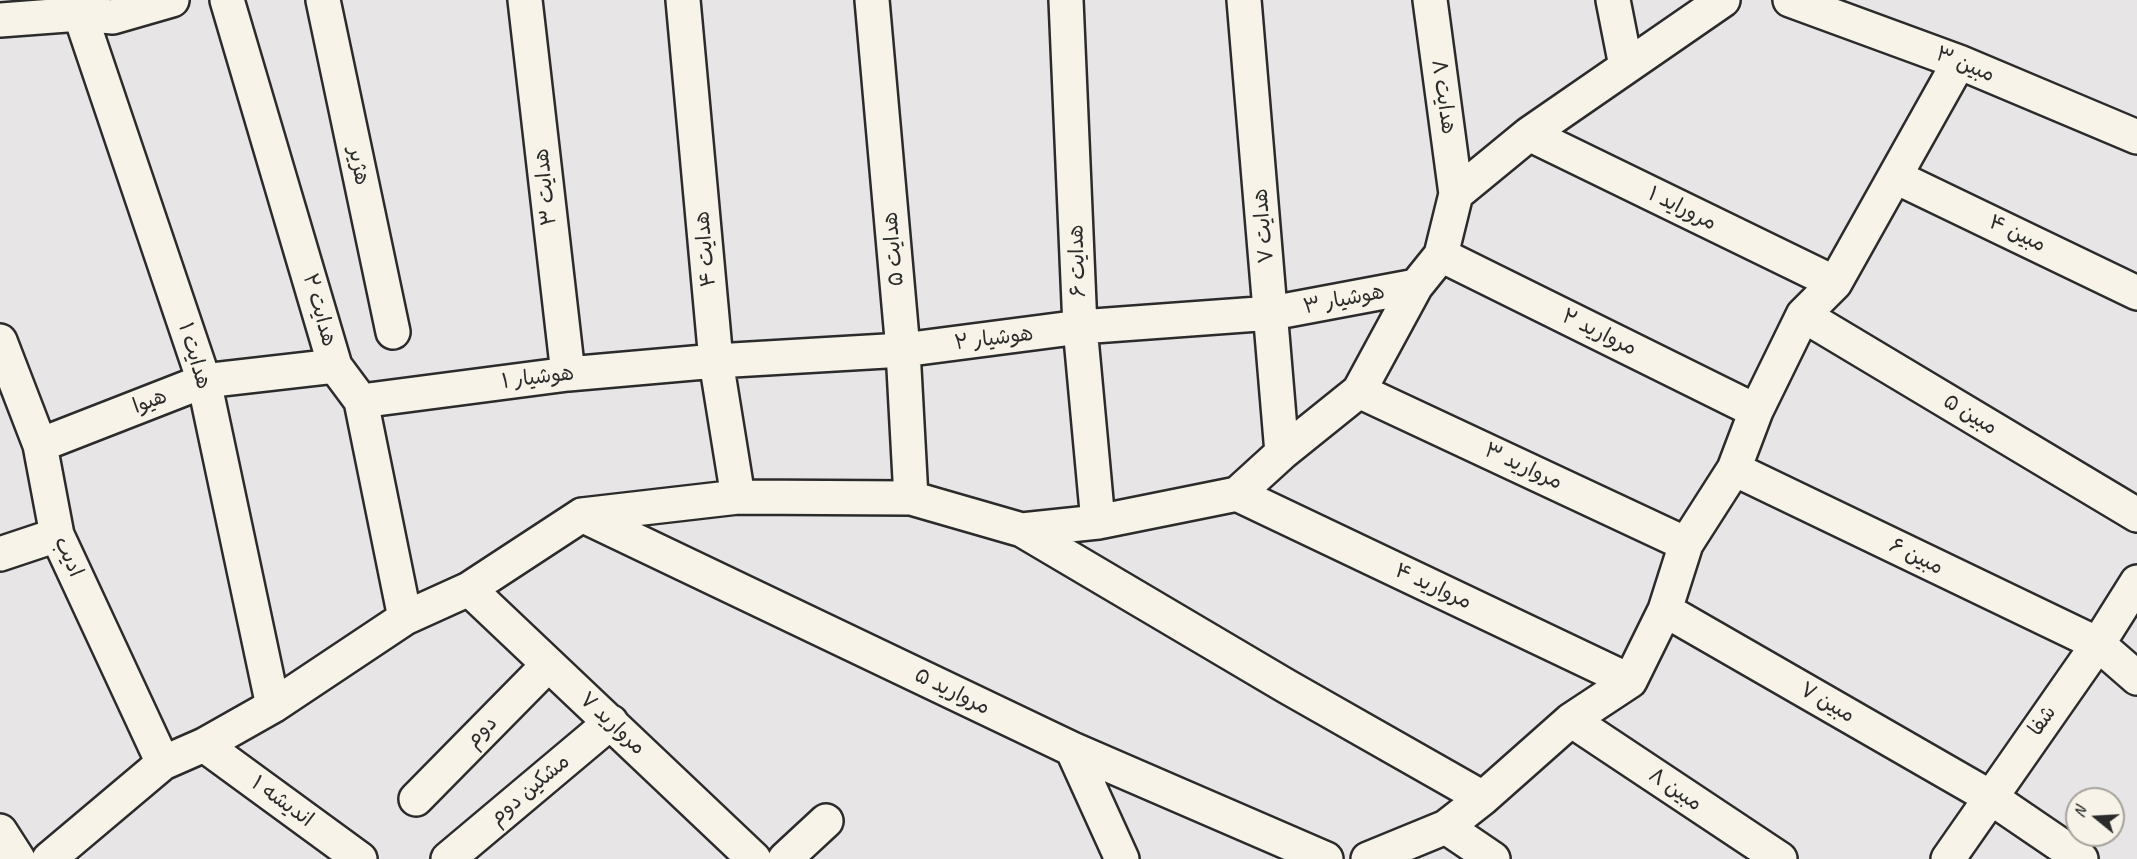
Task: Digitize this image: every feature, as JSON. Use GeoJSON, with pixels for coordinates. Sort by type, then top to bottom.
{"type":"FeatureCollection","features":[{"type":"Feature","properties":{"kind":"street"},"geometry":{"type":"LineString","coordinates":[[0,20],[80,14],[172,0]]}},
{"type":"Feature","properties":{"kind":"street","name":"هدایت ۲"},"geometry":{"type":"LineString","coordinates":[[227,0],[335,366],[361,401],[405,618]]}},
{"type":"Feature","properties":{"kind":"street","name":"هژیر"},"geometry":{"type":"LineString","coordinates":[[323,0],[393,332]]}},
{"type":"Feature","properties":{"kind":"street","name":"هدایت ۳"},"geometry":{"type":"LineString","coordinates":[[525,0],[568,374]]}},
{"type":"Feature","properties":{"kind":"street","name":"هدایت ۴"},"geometry":{"type":"LineString","coordinates":[[683,0],[716,361],[738,497]]}},
{"type":"Feature","properties":{"kind":"street","name":"هدایت ۵"},"geometry":{"type":"LineString","coordinates":[[872,0],[903,350],[911,498]]}},
{"type":"Feature","properties":{"kind":"street","name":"هدایت ۶"},"geometry":{"type":"LineString","coordinates":[[1066,0],[1080,327],[1098,522]]}},
{"type":"Feature","properties":{"kind":"street","name":"هدایت ۷"},"geometry":{"type":"LineString","coordinates":[[1244,0],[1282,453]]}},
{"type":"Feature","properties":{"kind":"street","name":"هدایت ۸"},"geometry":{"type":"LineString","coordinates":[[1430,0],[1456,194]]}},
{"type":"Feature","properties":{"kind":"street"},"geometry":{"type":"LineString","coordinates":[[1613,0],[1626,66]]}},
{"type":"Feature","properties":{"kind":"street"},"geometry":{"type":"LineString","coordinates":[[1022,530],[1098,522],[1237,494],[1282,453],[1359,391],[1416,286],[1441,255],[1456,194],[1529,134],[1724,0]]}},
{"type":"Feature","properties":{"kind":"street","name":"مبین ۳"},"geometry":{"type":"LineString","coordinates":[[1790,0],[1959,62],[2137,137]]}},
{"type":"Feature","properties":{"kind":"street","name":"هدایت ۱"},"geometry":{"type":"LineString","coordinates":[[80,14],[204,381],[273,706]]}},
{"type":"Feature","properties":{"kind":"street"},"geometry":{"type":"LineString","coordinates":[[1368,859],[1446,827],[1484,798],[1571,720],[1630,681],[1665,610],[1686,544],[1734,469],[1756,411],[1803,315],[1835,283],[1959,62]]}},
{"type":"Feature","properties":{"kind":"street","name":"مروراید ۱"},"geometry":{"type":"LineString","coordinates":[[1529,134],[1835,283]]}},
{"type":"Feature","properties":{"kind":"street","name":"مبین ۴"},"geometry":{"type":"LineString","coordinates":[[1896,177],[2137,293]]}},
{"type":"Feature","properties":{"kind":"street","name":"مروارید ۲"},"geometry":{"type":"LineString","coordinates":[[1441,255],[1756,411]]}},
{"type":"Feature","properties":{"kind":"street","name":"هوشیار ۳"},"geometry":{"type":"LineString","coordinates":[[1272,314],[1416,286]]}},
{"type":"Feature","properties":{"kind":"street","name":"هوشیار ۲"},"geometry":{"type":"LineString","coordinates":[[716,361],[903,350],[1080,327],[1272,314]]}},
{"type":"Feature","properties":{"kind":"street","name":"مبین ۵"},"geometry":{"type":"LineString","coordinates":[[1803,315],[2137,515]]}},
{"type":"Feature","properties":{"kind":"street","name":"ادیب"},"geometry":{"type":"LineString","coordinates":[[0,341],[40,445],[57,535],[163,763]]}},
{"type":"Feature","properties":{"kind":"street","name":"هوشیار ۱"},"geometry":{"type":"LineString","coordinates":[[361,401],[568,374],[716,361]]}},
{"type":"Feature","properties":{"kind":"street","name":"هیوا"},"geometry":{"type":"LineString","coordinates":[[40,445],[204,381],[335,366]]}},
{"type":"Feature","properties":{"kind":"street","name":"مروارید ۳"},"geometry":{"type":"LineString","coordinates":[[1359,391],[1686,544]]}},
{"type":"Feature","properties":{"kind":"street","name":"مبین ۶"},"geometry":{"type":"LineString","coordinates":[[1734,469],[2098,644],[2137,678]]}},
{"type":"Feature","properties":{"kind":"street","name":"مروارید ۴"},"geometry":{"type":"LineString","coordinates":[[1237,494],[1630,681]]}},
{"type":"Feature","properties":{"kind":"street"},"geometry":{"type":"LineString","coordinates":[[49,859],[163,763],[204,745],[273,706],[405,618],[469,589],[582,515],[738,497],[911,498],[1022,530],[1286,686],[1484,798]]}},
{"type":"Feature","properties":{"kind":"street","name":"مروارید ۵"},"geometry":{"type":"LineString","coordinates":[[582,515],[1072,749],[1326,859]]}},
{"type":"Feature","properties":{"kind":"street"},"geometry":{"type":"LineString","coordinates":[[0,554],[57,535]]}},
{"type":"Feature","properties":{"kind":"street","name":"شفا"},"geometry":{"type":"LineString","coordinates":[[1948,859],[2098,644],[2137,582]]}},
{"type":"Feature","properties":{"kind":"street","name":"مروارید ۷"},"geometry":{"type":"LineString","coordinates":[[469,589],[611,722],[737,853]]}},
{"type":"Feature","properties":{"kind":"street","name":"مبین ۷"},"geometry":{"type":"LineString","coordinates":[[1665,610],[1990,797],[2080,859]]}},
{"type":"Feature","properties":{"kind":"street","name":"دوم"},"geometry":{"type":"LineString","coordinates":[[416,799],[548,665]]}},
{"type":"Feature","properties":{"kind":"street","name":"مبین ۸"},"geometry":{"type":"LineString","coordinates":[[1571,720],[1780,859]]}},
{"type":"Feature","properties":{"kind":"street","name":"مشکین دوم"},"geometry":{"type":"LineString","coordinates":[[448,859],[611,722]]}},
{"type":"Feature","properties":{"kind":"street","name":"اندیشه ۱"},"geometry":{"type":"LineString","coordinates":[[204,745],[360,859]]}},
{"type":"Feature","properties":{"kind":"street"},"geometry":{"type":"LineString","coordinates":[[1072,749],[1122,859]]}},
{"type":"Feature","properties":{"kind":"street"},"geometry":{"type":"LineString","coordinates":[[785,859],[826,821]]}},
{"type":"Feature","properties":{"kind":"street"},"geometry":{"type":"LineString","coordinates":[[1446,827],[1493,859]]}},
{"type":"Feature","properties":{"kind":"street"},"geometry":{"type":"LineString","coordinates":[[0,831],[18,859]]}}]}
